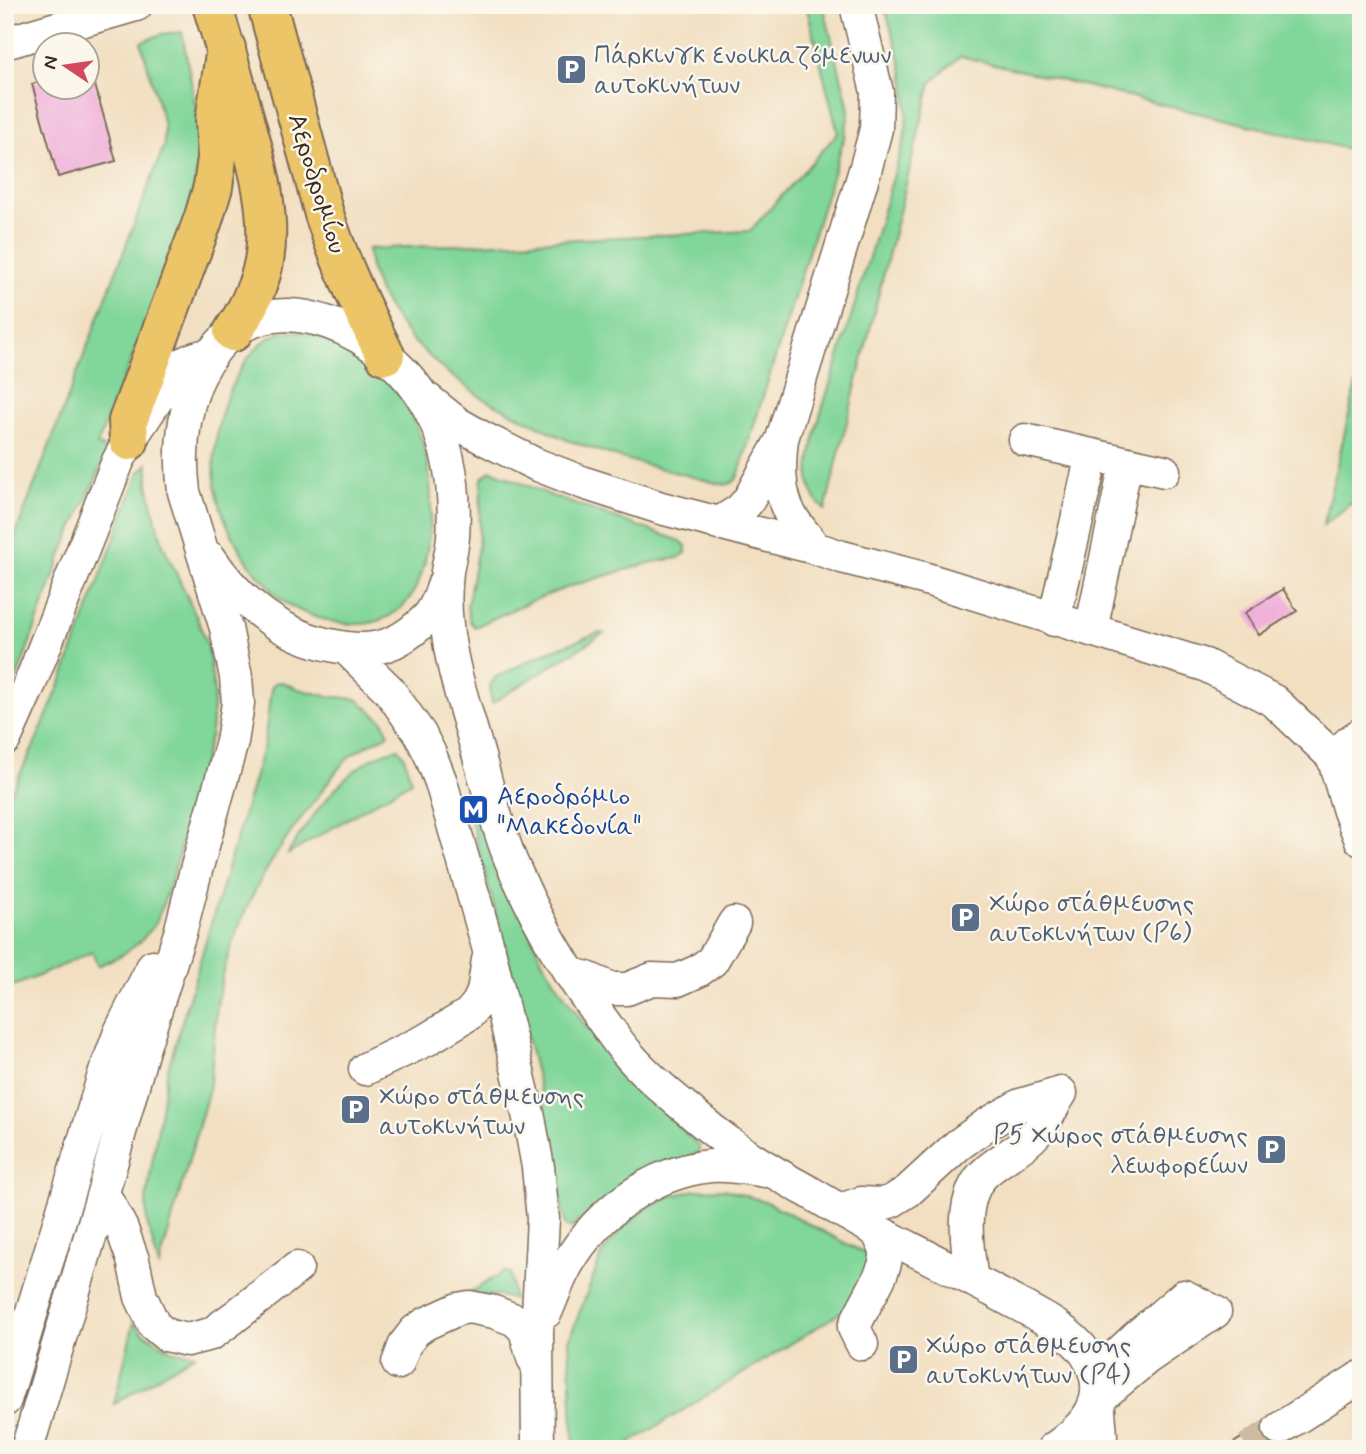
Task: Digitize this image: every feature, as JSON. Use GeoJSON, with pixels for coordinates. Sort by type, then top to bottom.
{"type":"FeatureCollection","features":[{"type":"Feature","properties":{"kind":"main road","name":"Αεροδρομίου"},"geometry":{"type":"LineString","coordinates":[[212,5],[257,161],[266,232],[261,273],[246,311],[223,343]]}},
{"type":"Feature","properties":{"kind":"main road","name":"Αεροδρομίου"},"geometry":{"type":"LineString","coordinates":[[272,13],[334,245],[385,355]]}},
{"type":"Feature","properties":{"kind":"main road"},"geometry":{"type":"LineString","coordinates":[[129,441],[128,421],[213,187],[217,158],[215,120],[226,48]]}},
{"type":"Feature","properties":{"kind":"street"},"geometry":{"type":"LineString","coordinates":[[5,43],[136,5]]}},
{"type":"Feature","properties":{"kind":"street"},"geometry":{"type":"LineString","coordinates":[[815,548],[791,515],[782,490],[779,468],[782,439],[876,129],[877,92],[856,5]]}},
{"type":"Feature","properties":{"kind":"street"},"geometry":{"type":"LineString","coordinates":[[5,739],[31,681],[118,461],[177,369],[186,361],[223,343],[251,321],[269,316],[305,316],[350,332],[385,355],[419,392],[430,408],[449,460],[454,489],[453,541],[446,577],[446,622],[452,661],[507,851],[528,899],[569,973],[628,1054],[657,1083],[737,1149],[877,1231],[1065,1332],[1085,1353],[1097,1387],[1101,1435],[1098,1449]]}},
{"type":"Feature","properties":{"kind":"street"},"geometry":{"type":"LineString","coordinates":[[27,1449],[142,1052],[180,933],[232,741],[239,703],[226,628],[191,518],[181,469],[185,420],[192,396],[202,371],[223,343]]}},
{"type":"Feature","properties":{"kind":"street"},"geometry":{"type":"LineString","coordinates":[[419,392],[457,423],[494,444],[584,483],[660,508],[923,578],[1205,665],[1275,701],[1333,757],[1360,791]]}},
{"type":"Feature","properties":{"kind":"street"},"geometry":{"type":"LineString","coordinates":[[718,524],[740,510],[748,501],[782,439]]}},
{"type":"Feature","properties":{"kind":"street"},"geometry":{"type":"LineString","coordinates":[[1026,440],[1164,471]]}},
{"type":"Feature","properties":{"kind":"street"},"geometry":{"type":"LineString","coordinates":[[1054,620],[1092,455]]}},
{"type":"Feature","properties":{"kind":"street"},"geometry":{"type":"LineString","coordinates":[[1091,630],[1126,463]]}},
{"type":"Feature","properties":{"kind":"street"},"geometry":{"type":"LineString","coordinates":[[198,535],[218,569],[248,602],[263,614],[298,635],[319,643],[346,648],[371,649],[401,640],[431,613],[446,577]]}},
{"type":"Feature","properties":{"kind":"street"},"geometry":{"type":"LineString","coordinates":[[346,648],[389,690],[420,734],[430,754],[441,782],[489,950],[538,1167],[543,1219],[536,1365],[538,1449]]}},
{"type":"Feature","properties":{"kind":"street"},"geometry":{"type":"LineString","coordinates":[[1333,757],[1361,734]]}},
{"type":"Feature","properties":{"kind":"street"},"geometry":{"type":"LineString","coordinates":[[1333,757],[1361,841]]}},
{"type":"Feature","properties":{"kind":"street"},"geometry":{"type":"LineString","coordinates":[[5,1401],[113,1050],[158,957],[180,933]]}},
{"type":"Feature","properties":{"kind":"street"},"geometry":{"type":"LineString","coordinates":[[569,973],[612,989],[626,989],[652,979],[678,981],[712,961],[728,933]]}},
{"type":"Feature","properties":{"kind":"street"},"geometry":{"type":"LineString","coordinates":[[365,1069],[396,1069],[430,1052],[438,1044],[444,1028],[469,1014],[478,1003],[483,992],[489,950]]}},
{"type":"Feature","properties":{"kind":"street"},"geometry":{"type":"LineString","coordinates":[[840,1210],[861,1203],[883,1204],[892,1200],[908,1191],[958,1146],[997,1118],[1020,1105],[1060,1093],[1038,1131],[1026,1143],[984,1173],[972,1193],[966,1225],[967,1255],[972,1280]]}},
{"type":"Feature","properties":{"kind":"street"},"geometry":{"type":"LineString","coordinates":[[537,1333],[566,1265],[601,1220],[623,1200],[678,1174],[710,1167],[742,1167],[776,1173]]}},
{"type":"Feature","properties":{"kind":"street"},"geometry":{"type":"LineString","coordinates":[[103,1193],[122,1229],[133,1260],[141,1297],[156,1312],[169,1319],[182,1323],[194,1322],[207,1315],[225,1297],[296,1268]]}},
{"type":"Feature","properties":{"kind":"street"},"geometry":{"type":"LineString","coordinates":[[862,1344],[854,1328],[886,1258],[877,1231]]}},
{"type":"Feature","properties":{"kind":"street"},"geometry":{"type":"LineString","coordinates":[[1053,1449],[1085,1422],[1097,1387],[1135,1338],[1184,1296],[1214,1312],[1147,1358],[1097,1387]]}},
{"type":"Feature","properties":{"kind":"street"},"geometry":{"type":"LineString","coordinates":[[398,1363],[470,1320],[494,1312],[515,1320],[524,1330],[555,1407],[559,1449]]}},
{"type":"Feature","properties":{"kind":"street"},"geometry":{"type":"LineString","coordinates":[[1279,1429],[1361,1377]]}},
{"type":"Feature","properties":{"kind":"street"},"geometry":{"type":"LineString","coordinates":[[1097,1387],[1131,1401]]}},
{"type":"Feature","properties":{"kind":"green space"},"geometry":{"type":"Polygon","coordinates":[[[806,5],[823,5],[849,112],[845,135],[739,473],[733,482],[716,483],[624,459],[567,440],[482,398],[445,371],[409,337],[378,290],[370,267],[368,249],[750,231],[838,133],[806,5]]]}},
{"type":"Feature","properties":{"kind":"green space"},"geometry":{"type":"Polygon","coordinates":[[[884,5],[1361,5],[1361,152],[960,56],[931,83],[825,510],[816,499],[809,477],[812,448],[904,141],[907,123],[903,72],[884,5]]]}},
{"type":"Feature","properties":{"kind":"green space"},"geometry":{"type":"Polygon","coordinates":[[[182,32],[199,125],[198,167],[186,224],[97,445],[109,450],[64,548],[5,703],[5,562],[164,146],[164,125],[141,42],[162,34],[182,32]]]}},
{"type":"Feature","properties":{"kind":"green space"},"geometry":{"type":"Polygon","coordinates":[[[293,331],[312,335],[343,348],[368,363],[388,381],[405,403],[425,452],[431,508],[428,545],[422,573],[415,590],[404,605],[389,616],[372,623],[354,624],[328,620],[298,610],[284,602],[255,571],[241,551],[218,499],[214,460],[221,415],[231,387],[259,346],[277,334],[293,331]]]}},
{"type":"Feature","properties":{"kind":"green space"},"geometry":{"type":"Polygon","coordinates":[[[1361,363],[1361,496],[1323,525],[1361,363]]]}},
{"type":"Feature","properties":{"kind":"green space"},"geometry":{"type":"Polygon","coordinates":[[[148,464],[148,484],[156,521],[163,545],[208,647],[214,693],[211,733],[172,879],[156,923],[140,942],[122,955],[98,966],[92,952],[5,989],[5,804],[62,680],[139,473],[148,464]]]}},
{"type":"Feature","properties":{"kind":"green space"},"geometry":{"type":"Polygon","coordinates":[[[491,470],[552,496],[681,541],[686,546],[686,553],[678,558],[653,562],[571,586],[475,627],[470,622],[467,607],[478,547],[482,478],[491,470]]]}},
{"type":"Feature","properties":{"kind":"green space"},"geometry":{"type":"Polygon","coordinates":[[[604,633],[492,703],[490,686],[496,677],[545,653],[604,633]]]}},
{"type":"Feature","properties":{"kind":"green space"},"geometry":{"type":"Polygon","coordinates":[[[282,682],[327,696],[357,699],[383,721],[389,734],[352,755],[336,772],[273,860],[238,927],[219,992],[209,1089],[159,1266],[147,1223],[146,1200],[167,1072],[264,745],[271,689],[274,683],[282,682]]]}},
{"type":"Feature","properties":{"kind":"green space"},"geometry":{"type":"Polygon","coordinates":[[[398,748],[404,756],[411,781],[287,855],[336,788],[360,766],[398,748]]]}},
{"type":"Feature","properties":{"kind":"green space"},"geometry":{"type":"Polygon","coordinates":[[[475,806],[543,962],[566,998],[602,1048],[629,1079],[699,1146],[699,1152],[609,1199],[569,1228],[565,1225],[544,1106],[468,809],[475,806]]]}},
{"type":"Feature","properties":{"kind":"green space"},"geometry":{"type":"Polygon","coordinates":[[[724,1189],[767,1202],[872,1257],[847,1306],[818,1327],[620,1449],[574,1449],[569,1340],[603,1252],[637,1215],[669,1197],[695,1190],[724,1189]]]}},
{"type":"Feature","properties":{"kind":"green space"},"geometry":{"type":"Polygon","coordinates":[[[505,1271],[511,1275],[513,1299],[468,1294],[505,1271]]]}},
{"type":"Feature","properties":{"kind":"green space"},"geometry":{"type":"Polygon","coordinates":[[[134,1322],[142,1332],[173,1351],[195,1354],[114,1404],[134,1322]]]}},
{"type":"Feature","properties":{"kind":"building"},"geometry":{"type":"Polygon","coordinates":[[[37,102],[100,102],[116,161],[58,177],[37,102]]]}},
{"type":"Feature","properties":{"kind":"building"},"geometry":{"type":"Polygon","coordinates":[[[1283,589],[1297,611],[1259,635],[1245,613],[1283,589]]]}},
{"type":"Feature","properties":{"kind":"building"},"geometry":{"type":"Polygon","coordinates":[[[1273,1418],[1291,1449],[1224,1449],[1273,1418]]]}},
{"type":"Feature","properties":{"kind":"tunnel"},"geometry":{"type":"LineString","coordinates":[[1248,1449],[1279,1429]]}},
{"type":"Feature","properties":{"kind":"place","name":"Πάρκινγκ ενοικιαζόμενων αυτοκινήτων"},"geometry":{"type":"Point","coordinates":[571,69]}},
{"type":"Feature","properties":{"kind":"place","name":"Αεροδρόμιο \"Μακεδονία\""},"geometry":{"type":"Point","coordinates":[474,810]}},
{"type":"Feature","properties":{"kind":"place","name":"Χώρο στάθμευσης αυτοκινήτων (P6)"},"geometry":{"type":"Point","coordinates":[966,917]}},
{"type":"Feature","properties":{"kind":"place","name":"Χώρο στάθμευσης αυτοκινήτων"},"geometry":{"type":"Point","coordinates":[356,1110]}},
{"type":"Feature","properties":{"kind":"place","name":"P5 Χώρος στάθμευσης λεωφορείων"},"geometry":{"type":"Point","coordinates":[1271,1149]}},
{"type":"Feature","properties":{"kind":"place","name":"Χώρο στάθμευσης αυτοκινήτων (P4)"},"geometry":{"type":"Point","coordinates":[903,1359]}}]}
